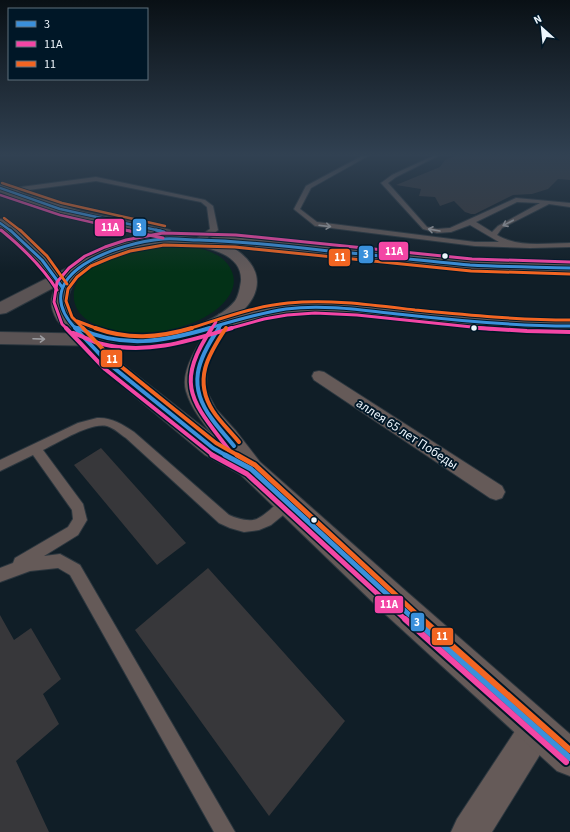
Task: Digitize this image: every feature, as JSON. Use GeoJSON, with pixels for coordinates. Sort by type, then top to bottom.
{"type":"FeatureCollection","features":[{"type":"Feature","properties":{"kind":"main road"},"geometry":{"type":"LineString","coordinates":[[17,195],[78,214],[163,232],[181,239]]}},
{"type":"Feature","properties":{"kind":"main road"},"geometry":{"type":"LineString","coordinates":[[0,223],[39,254],[52,268],[60,283],[59,304],[62,312],[67,320],[89,336]]}},
{"type":"Feature","properties":{"kind":"main road"},"geometry":{"type":"LineString","coordinates":[[0,309],[60,283],[90,259],[124,245],[150,240],[181,239],[198,241],[234,241],[473,266],[570,268]]}},
{"type":"Feature","properties":{"kind":"main road"},"geometry":{"type":"LineString","coordinates":[[198,241],[217,246],[233,254],[244,264],[250,276],[249,290],[240,305],[218,324]]}},
{"type":"Feature","properties":{"kind":"main road"},"geometry":{"type":"LineString","coordinates":[[0,338],[89,336],[132,343],[168,340],[190,335],[218,324],[277,310],[313,307],[485,324],[570,326]]}},
{"type":"Feature","properties":{"kind":"street"},"geometry":{"type":"LineString","coordinates":[[218,324],[197,366],[196,390],[208,414],[228,437],[251,469],[396,603],[570,758]]}},
{"type":"Feature","properties":{"kind":"street"},"geometry":{"type":"LineString","coordinates":[[89,336],[110,364],[213,448],[251,469]]}},
{"type":"Feature","properties":{"kind":"street","name":"аллея 65 лет Победы"},"geometry":{"type":"LineString","coordinates":[[322,373],[499,488]]}},
{"type":"Feature","properties":{"kind":"street"},"geometry":{"type":"LineString","coordinates":[[470,832],[537,728]]}},
{"type":"Feature","properties":{"kind":"lane"},"geometry":{"type":"LineString","coordinates":[[173,195],[203,201],[210,206],[214,230],[198,241]]}},
{"type":"Feature","properties":{"kind":"lane"},"geometry":{"type":"LineString","coordinates":[[304,195],[297,209],[315,224],[475,244],[570,245]]}},
{"type":"Feature","properties":{"kind":"lane"},"geometry":{"type":"LineString","coordinates":[[395,195],[425,228],[437,231],[451,230],[516,200],[570,205]]}},
{"type":"Feature","properties":{"kind":"lane"},"geometry":{"type":"LineString","coordinates":[[493,236],[500,227],[548,202]]}},
{"type":"Feature","properties":{"kind":"lane"},"geometry":{"type":"LineString","coordinates":[[471,222],[500,242],[514,245]]}},
{"type":"Feature","properties":{"kind":"lane"},"geometry":{"type":"LineString","coordinates":[[0,466],[82,426],[95,422],[108,421],[116,424],[130,435],[224,520],[244,527],[264,524],[288,503]]}},
{"type":"Feature","properties":{"kind":"lane"},"geometry":{"type":"LineString","coordinates":[[2,574],[73,531],[80,520],[78,508],[35,449]]}},
{"type":"Feature","properties":{"kind":"lane"},"geometry":{"type":"LineString","coordinates":[[2,574],[30,564],[60,561],[75,570],[225,832]]}},
{"type":"Feature","properties":{"kind":"green space"},"geometry":{"type":"Polygon","coordinates":[[[163,245],[202,249],[221,257],[227,264],[234,279],[233,287],[226,300],[215,311],[185,326],[168,330],[132,333],[101,327],[89,321],[79,312],[75,304],[74,290],[80,278],[90,268],[104,260],[120,254],[136,249],[163,245]]]}},
{"type":"Feature","properties":{"kind":"building"},"geometry":{"type":"Polygon","coordinates":[[[513,195],[475,214],[465,212],[454,201],[440,206],[435,197],[419,196],[516,195],[513,195]]]}},
{"type":"Feature","properties":{"kind":"building"},"geometry":{"type":"Polygon","coordinates":[[[101,448],[186,543],[157,565],[74,465],[101,448]]]}},
{"type":"Feature","properties":{"kind":"building"},"geometry":{"type":"Polygon","coordinates":[[[208,568],[345,721],[269,816],[135,630],[208,568]]]}},
{"type":"Feature","properties":{"kind":"building"},"geometry":{"type":"Polygon","coordinates":[[[0,615],[14,640],[31,628],[61,679],[43,694],[59,724],[16,761],[49,832],[0,832],[0,615]]]}},
{"type":"Feature","properties":{"kind":"transit line","name":"11А"},"geometry":{"type":"LineString","coordinates":[[0,195],[20,203],[60,215],[163,238]]}},
{"type":"Feature","properties":{"kind":"transit line","name":"3"},"geometry":{"type":"LineString","coordinates":[[17,195],[60,209],[164,232]]}},
{"type":"Feature","properties":{"kind":"transit line","name":"11"},"geometry":{"type":"LineString","coordinates":[[35,195],[103,213],[165,226]]}},
{"type":"Feature","properties":{"kind":"transit line","name":"11"},"geometry":{"type":"LineString","coordinates":[[4,218],[22,232],[47,256],[67,284]]}},
{"type":"Feature","properties":{"kind":"transit line","name":"3"},"geometry":{"type":"LineString","coordinates":[[0,223],[18,237],[42,260],[62,287]]}},
{"type":"Feature","properties":{"kind":"transit line","name":"11А"},"geometry":{"type":"LineString","coordinates":[[0,230],[32,257],[57,290]]}},
{"type":"Feature","properties":{"kind":"transit line","name":"11А"},"geometry":{"type":"LineString","coordinates":[[566,762],[392,607],[247,474],[209,453],[105,369],[62,324],[54,302],[57,282],[69,268],[85,256],[126,240],[163,233],[236,235],[472,259],[570,262]]}},
{"type":"Feature","properties":{"kind":"transit line","name":"3"},"geometry":{"type":"LineString","coordinates":[[570,268],[471,265],[235,241],[163,239],[128,245],[88,261],[73,272],[62,286],[60,302],[67,320],[109,364],[213,448],[251,469],[396,603],[570,758]]}},
{"type":"Feature","properties":{"kind":"transit line","name":"11"},"geometry":{"type":"LineString","coordinates":[[570,274],[471,271],[235,247],[164,245],[130,251],[91,266],[77,277],[68,289],[66,301],[72,317],[113,360],[216,443],[255,465],[400,599],[570,750]]}},
{"type":"Feature","properties":{"kind":"transit line","name":"11"},"geometry":{"type":"LineString","coordinates":[[77,321],[116,335],[129,337],[149,337],[188,329],[266,306],[300,302],[356,304],[505,318],[570,320]]}},
{"type":"Feature","properties":{"kind":"transit line","name":"3"},"geometry":{"type":"LineString","coordinates":[[75,327],[103,338],[126,342],[150,342],[173,338],[263,313],[300,308],[356,310],[505,324],[570,326]]}},
{"type":"Feature","properties":{"kind":"transit line","name":"11А"},"geometry":{"type":"LineString","coordinates":[[73,333],[101,344],[125,348],[148,348],[171,345],[264,319],[287,315],[315,313],[357,315],[463,327],[570,332]]}},
{"type":"Feature","properties":{"kind":"transit line","name":"11А"},"geometry":{"type":"LineString","coordinates":[[216,322],[201,345],[192,368],[192,392],[196,405],[229,450]]}},
{"type":"Feature","properties":{"kind":"transit line","name":"3"},"geometry":{"type":"LineString","coordinates":[[221,325],[207,347],[198,368],[198,391],[202,403],[209,415],[234,446]]}},
{"type":"Feature","properties":{"kind":"transit line","name":"11"},"geometry":{"type":"LineString","coordinates":[[226,328],[213,348],[204,368],[204,388],[207,399],[213,411],[239,442]]}}]}
